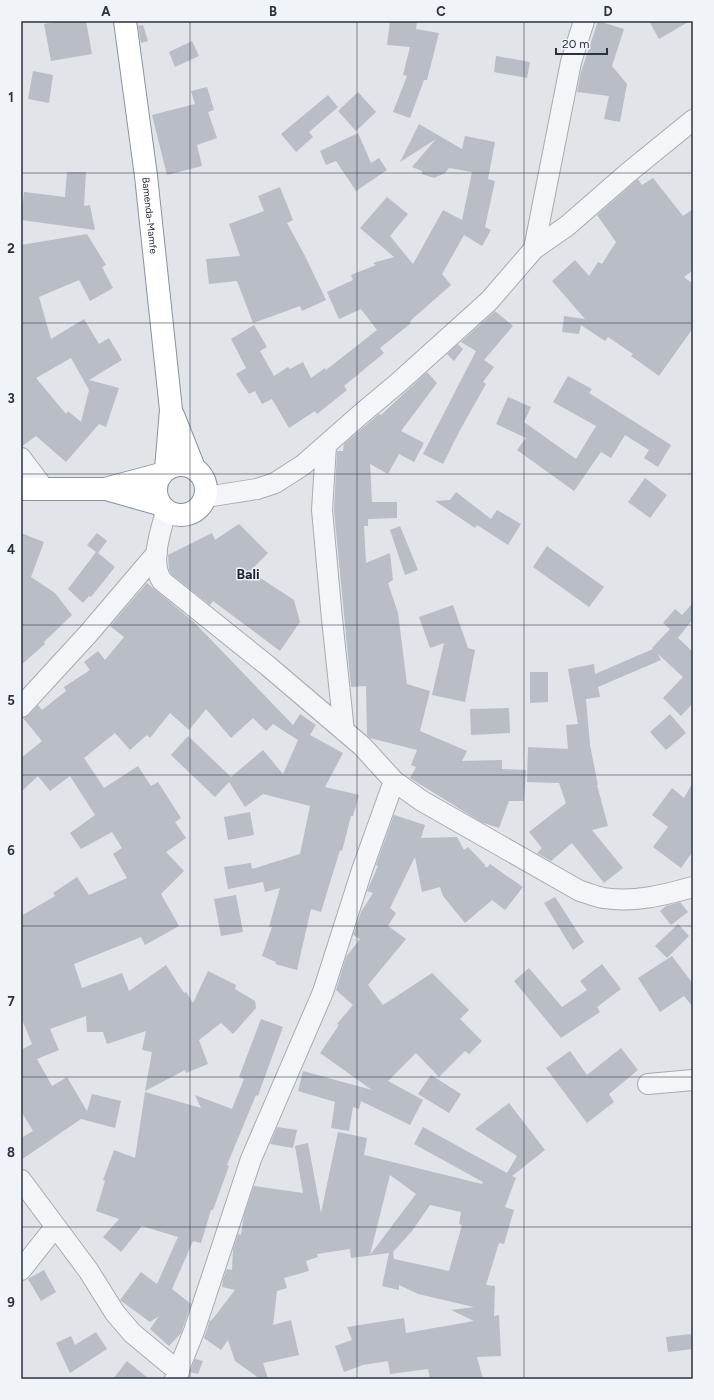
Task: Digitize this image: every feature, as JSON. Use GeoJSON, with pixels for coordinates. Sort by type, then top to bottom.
{"type":"FeatureCollection","features":[{"type":"Feature","properties":{"kind":"highway","name":"Bamenda-Mamfe"},"geometry":{"type":"LineString","coordinates":[[124,21],[146,176],[171,410],[164,471],[156,483],[156,494],[163,507]]}},
{"type":"Feature","properties":{"kind":"highway","name":"Bamenda-Mamfe"},"geometry":{"type":"LineString","coordinates":[[171,410],[194,468],[202,475],[206,486],[206,497]]}},
{"type":"Feature","properties":{"kind":"highway"},"geometry":{"type":"LineString","coordinates":[[21,489],[105,489],[164,471],[175,465],[185,464],[194,468]]}},
{"type":"Feature","properties":{"kind":"highway"},"geometry":{"type":"LineString","coordinates":[[105,489],[163,507],[175,515],[189,514],[201,505],[206,497]]}},
{"type":"Feature","properties":{"kind":"street"},"geometry":{"type":"LineString","coordinates":[[534,249],[571,62],[584,21]]}},
{"type":"Feature","properties":{"kind":"street"},"geometry":{"type":"LineString","coordinates":[[206,497],[258,489],[275,483],[290,474],[326,446],[489,301],[534,249],[567,226],[629,172],[693,120]]}},
{"type":"Feature","properties":{"kind":"street"},"geometry":{"type":"LineString","coordinates":[[326,446],[322,510],[344,731]]}},
{"type":"Feature","properties":{"kind":"street"},"geometry":{"type":"LineString","coordinates":[[21,458],[45,490]]}},
{"type":"Feature","properties":{"kind":"street"},"geometry":{"type":"LineString","coordinates":[[163,507],[157,553],[157,570],[162,581],[268,666],[362,746],[394,781],[422,801],[455,821],[580,890],[603,898],[645,898],[662,896],[693,886]]}},
{"type":"Feature","properties":{"kind":"street"},"geometry":{"type":"LineString","coordinates":[[21,707],[88,634],[157,553]]}},
{"type":"Feature","properties":{"kind":"street"},"geometry":{"type":"LineString","coordinates":[[21,1180],[88,1270],[115,1312],[132,1333],[177,1375],[194,1331],[251,1159],[323,992],[362,870],[394,781]]}},
{"type":"Feature","properties":{"kind":"street"},"geometry":{"type":"LineString","coordinates":[[648,1084],[693,1080]]}},
{"type":"Feature","properties":{"kind":"street"},"geometry":{"type":"LineString","coordinates":[[21,1270],[55,1227]]}},
{"type":"Feature","properties":{"kind":"building"},"geometry":{"type":"Polygon","coordinates":[[[64,21],[86,21],[92,54],[51,61],[44,24],[64,21]]]}},
{"type":"Feature","properties":{"kind":"building"},"geometry":{"type":"Polygon","coordinates":[[[390,21],[417,21],[416,29],[439,33],[427,80],[424,80],[410,118],[393,112],[407,76],[403,75],[410,47],[387,45],[390,21]]]}},
{"type":"Feature","properties":{"kind":"building"},"geometry":{"type":"Polygon","coordinates":[[[598,21],[624,29],[612,66],[627,84],[620,122],[604,119],[609,96],[577,92],[581,72],[598,21]]]}},
{"type":"Feature","properties":{"kind":"building"},"geometry":{"type":"Polygon","coordinates":[[[649,21],[690,21],[659,39],[649,21]]]}},
{"type":"Feature","properties":{"kind":"building"},"geometry":{"type":"Polygon","coordinates":[[[143,25],[148,41],[141,43],[138,26],[143,25]]]}},
{"type":"Feature","properties":{"kind":"building"},"geometry":{"type":"Polygon","coordinates":[[[192,41],[199,56],[175,67],[169,52],[192,41]]]}},
{"type":"Feature","properties":{"kind":"building"},"geometry":{"type":"Polygon","coordinates":[[[496,56],[530,62],[527,78],[494,72],[496,56]]]}},
{"type":"Feature","properties":{"kind":"building"},"geometry":{"type":"Polygon","coordinates":[[[33,71],[53,75],[49,103],[28,99],[33,71]]]}},
{"type":"Feature","properties":{"kind":"building"},"geometry":{"type":"Polygon","coordinates":[[[207,87],[214,110],[208,112],[217,138],[197,145],[202,166],[167,175],[152,115],[195,104],[191,91],[207,87]]]}},
{"type":"Feature","properties":{"kind":"building"},"geometry":{"type":"Polygon","coordinates":[[[358,92],[376,112],[356,131],[338,111],[358,92]]]}},
{"type":"Feature","properties":{"kind":"building"},"geometry":{"type":"Polygon","coordinates":[[[328,95],[338,107],[309,132],[313,137],[296,152],[281,134],[328,95]]]}},
{"type":"Feature","properties":{"kind":"building"},"geometry":{"type":"Polygon","coordinates":[[[419,124],[462,149],[465,136],[495,142],[488,179],[495,181],[485,227],[491,230],[482,246],[464,235],[442,274],[451,285],[410,321],[411,323],[380,348],[384,353],[344,386],[347,390],[317,414],[315,411],[289,428],[272,399],[262,404],[255,391],[249,394],[236,374],[246,368],[231,339],[254,325],[267,347],[260,351],[274,376],[288,367],[290,369],[303,362],[311,378],[325,368],[326,370],[377,330],[361,309],[339,319],[327,292],[353,280],[351,275],[376,265],[373,263],[394,257],[360,228],[387,197],[408,214],[390,236],[413,264],[443,210],[462,220],[472,172],[449,168],[445,173],[434,178],[422,174],[422,171],[412,167],[436,139],[400,162],[419,124]]]}},
{"type":"Feature","properties":{"kind":"building"},"geometry":{"type":"Polygon","coordinates":[[[358,133],[371,163],[379,158],[387,170],[356,191],[336,161],[326,165],[320,151],[358,133]]]}},
{"type":"Feature","properties":{"kind":"building"},"geometry":{"type":"Polygon","coordinates":[[[67,172],[86,172],[84,206],[90,205],[95,230],[21,220],[24,192],[65,197],[67,172]]]}},
{"type":"Feature","properties":{"kind":"building"},"geometry":{"type":"Polygon","coordinates":[[[653,178],[683,216],[693,209],[693,270],[684,277],[693,284],[693,328],[659,376],[631,356],[633,354],[608,337],[605,341],[581,325],[579,334],[562,332],[564,316],[585,319],[552,281],[575,260],[589,276],[598,262],[602,264],[616,242],[597,215],[638,179],[642,185],[653,178]]]}},
{"type":"Feature","properties":{"kind":"building"},"geometry":{"type":"Polygon","coordinates":[[[280,187],[293,220],[287,223],[326,300],[302,311],[300,306],[253,323],[237,281],[209,284],[206,259],[240,256],[229,224],[264,211],[258,196],[280,187]]]}},
{"type":"Feature","properties":{"kind":"building"},"geometry":{"type":"Polygon","coordinates":[[[87,234],[106,265],[102,267],[113,288],[90,301],[79,280],[39,297],[51,339],[84,319],[99,344],[109,338],[122,360],[89,380],[119,388],[106,427],[99,424],[66,462],[36,436],[21,447],[21,245],[87,234]],[[71,358],[36,378],[66,414],[68,411],[81,422],[89,390],[71,358]]]}},
{"type":"Feature","properties":{"kind":"building"},"geometry":{"type":"Polygon","coordinates":[[[495,311],[513,326],[484,360],[494,367],[483,382],[486,384],[443,464],[423,454],[476,351],[461,342],[495,311]]]}},
{"type":"Feature","properties":{"kind":"building"},"geometry":{"type":"Polygon","coordinates":[[[458,344],[463,349],[454,361],[447,354],[458,344]]]}},
{"type":"Feature","properties":{"kind":"building"},"geometry":{"type":"Polygon","coordinates":[[[427,372],[437,383],[401,431],[424,443],[414,462],[399,454],[388,474],[370,464],[372,502],[397,502],[397,518],[368,519],[368,526],[364,526],[366,563],[390,553],[393,580],[388,583],[398,613],[407,684],[430,691],[420,731],[467,751],[462,761],[502,760],[502,769],[526,770],[524,801],[509,801],[499,828],[481,822],[410,778],[416,767],[411,765],[417,750],[370,738],[367,735],[366,686],[351,687],[334,510],[337,451],[343,451],[344,444],[379,414],[381,415],[427,372]]]}},
{"type":"Feature","properties":{"kind":"building"},"geometry":{"type":"Polygon","coordinates":[[[568,376],[592,389],[589,393],[671,445],[658,467],[644,458],[649,450],[625,435],[611,458],[601,452],[574,491],[517,450],[526,438],[496,424],[508,397],[531,407],[524,422],[576,459],[596,426],[553,402],[568,376]]]}},
{"type":"Feature","properties":{"kind":"building"},"geometry":{"type":"Polygon","coordinates":[[[645,478],[667,495],[650,518],[628,502],[645,478]]]}},
{"type":"Feature","properties":{"kind":"building"},"geometry":{"type":"Polygon","coordinates":[[[456,492],[491,519],[497,510],[521,524],[508,545],[477,525],[475,528],[435,501],[450,500],[456,492]]]}},
{"type":"Feature","properties":{"kind":"building"},"geometry":{"type":"Polygon","coordinates":[[[239,524],[268,553],[250,571],[294,600],[300,622],[280,651],[213,601],[210,605],[171,574],[169,570],[168,555],[212,533],[215,540],[239,524]]]}},
{"type":"Feature","properties":{"kind":"building"},"geometry":{"type":"Polygon","coordinates":[[[400,526],[418,570],[405,575],[390,530],[400,526]]]}},
{"type":"Feature","properties":{"kind":"building"},"geometry":{"type":"Polygon","coordinates":[[[21,533],[44,542],[31,577],[55,593],[72,615],[44,642],[45,644],[21,665],[21,533]]]}},
{"type":"Feature","properties":{"kind":"building"},"geometry":{"type":"Polygon","coordinates":[[[97,533],[107,541],[98,553],[115,567],[91,597],[89,596],[83,603],[68,589],[96,552],[87,545],[97,533]]]}},
{"type":"Feature","properties":{"kind":"building"},"geometry":{"type":"Polygon","coordinates":[[[547,546],[604,587],[589,607],[533,567],[547,546]]]}},
{"type":"Feature","properties":{"kind":"building"},"geometry":{"type":"Polygon","coordinates":[[[147,583],[194,622],[293,725],[300,714],[316,725],[310,735],[343,753],[325,787],[359,795],[321,912],[311,909],[297,970],[275,964],[276,962],[262,956],[272,927],[269,927],[280,888],[265,892],[263,882],[228,889],[224,867],[251,863],[252,869],[300,854],[310,806],[263,794],[245,807],[229,782],[215,797],[171,755],[188,736],[231,777],[263,750],[283,774],[298,740],[273,724],[266,731],[253,718],[231,738],[206,709],[189,730],[170,713],[150,738],[147,735],[130,750],[115,733],[84,758],[104,788],[138,766],[151,786],[158,782],[181,818],[175,822],[186,838],[166,852],[184,871],[161,894],[179,926],[145,945],[141,937],[74,964],[82,988],[122,973],[129,991],[166,965],[184,993],[186,992],[193,1003],[208,971],[236,985],[235,989],[255,1001],[256,1008],[233,1034],[221,1023],[199,1040],[208,1064],[186,1073],[185,1070],[145,1091],[152,1052],[142,1050],[146,1031],[107,1044],[103,1032],[87,1032],[86,1016],[50,1029],[59,1050],[37,1059],[52,1086],[67,1077],[87,1111],[92,1094],[121,1101],[115,1128],[81,1119],[21,1160],[21,1138],[33,1131],[21,1111],[21,1050],[32,1044],[21,1017],[21,916],[55,896],[53,893],[77,877],[89,895],[127,878],[113,854],[122,848],[112,832],[81,849],[70,833],[95,815],[70,776],[50,791],[38,776],[21,792],[21,758],[42,741],[23,718],[29,715],[38,705],[42,710],[66,691],[64,687],[90,670],[84,662],[98,651],[105,660],[124,637],[110,626],[147,583]]]}},
{"type":"Feature","properties":{"kind":"building"},"geometry":{"type":"Polygon","coordinates":[[[453,605],[468,648],[475,650],[465,702],[432,695],[444,643],[430,648],[419,617],[453,605]]]}},
{"type":"Feature","properties":{"kind":"building"},"geometry":{"type":"Polygon","coordinates":[[[691,605],[693,607],[693,619],[678,638],[693,652],[693,703],[681,716],[663,698],[683,677],[658,654],[661,660],[598,687],[600,697],[586,699],[590,745],[597,785],[608,826],[592,830],[623,868],[604,883],[572,843],[551,861],[537,853],[542,848],[529,832],[566,803],[559,783],[527,782],[528,747],[568,749],[566,725],[578,724],[568,669],[594,664],[595,674],[653,649],[652,648],[670,629],[663,623],[675,609],[682,615],[691,605]]]}},
{"type":"Feature","properties":{"kind":"building"},"geometry":{"type":"Polygon","coordinates":[[[530,672],[548,672],[548,702],[530,703],[530,672]]]}},
{"type":"Feature","properties":{"kind":"building"},"geometry":{"type":"Polygon","coordinates":[[[509,708],[510,733],[471,735],[470,709],[509,708]]]}},
{"type":"Feature","properties":{"kind":"building"},"geometry":{"type":"Polygon","coordinates":[[[670,714],[686,733],[666,750],[650,732],[670,714]]]}},
{"type":"Feature","properties":{"kind":"building"},"geometry":{"type":"Polygon","coordinates":[[[693,782],[693,851],[681,868],[653,847],[668,827],[652,815],[672,788],[684,798],[693,782]]]}},
{"type":"Feature","properties":{"kind":"building"},"geometry":{"type":"Polygon","coordinates":[[[250,812],[254,835],[228,840],[224,817],[250,812]]]}},
{"type":"Feature","properties":{"kind":"building"},"geometry":{"type":"Polygon","coordinates":[[[394,815],[425,825],[421,838],[457,837],[464,850],[468,847],[485,865],[484,868],[486,866],[487,868],[490,864],[523,887],[505,910],[492,900],[465,923],[443,896],[440,887],[422,892],[415,857],[390,908],[396,913],[388,926],[406,939],[368,985],[383,1005],[432,973],[469,1010],[460,1019],[482,1041],[469,1054],[465,1051],[439,1077],[416,1053],[388,1081],[423,1100],[410,1125],[361,1101],[359,1109],[353,1107],[349,1131],[331,1128],[335,1102],[298,1091],[303,1071],[372,1090],[320,1053],[339,1025],[337,1024],[353,1005],[336,990],[346,957],[360,939],[353,935],[361,912],[373,893],[367,891],[378,866],[376,865],[394,815]]]}},
{"type":"Feature","properties":{"kind":"building"},"geometry":{"type":"Polygon","coordinates":[[[236,895],[243,932],[221,936],[214,899],[236,895]]]}},
{"type":"Feature","properties":{"kind":"building"},"geometry":{"type":"Polygon","coordinates":[[[555,897],[584,942],[573,950],[544,903],[555,897]]]}},
{"type":"Feature","properties":{"kind":"building"},"geometry":{"type":"Polygon","coordinates":[[[680,902],[688,912],[671,925],[660,911],[666,906],[680,902]]]}},
{"type":"Feature","properties":{"kind":"building"},"geometry":{"type":"Polygon","coordinates":[[[678,924],[689,936],[667,958],[655,946],[678,924]]]}},
{"type":"Feature","properties":{"kind":"building"},"geometry":{"type":"Polygon","coordinates":[[[672,956],[693,984],[693,1007],[684,996],[660,1012],[638,978],[672,956]]]}},
{"type":"Feature","properties":{"kind":"building"},"geometry":{"type":"Polygon","coordinates":[[[602,964],[621,989],[597,1007],[600,1012],[561,1038],[514,981],[529,968],[562,1007],[587,990],[580,981],[602,964]]]}},
{"type":"Feature","properties":{"kind":"building"},"geometry":{"type":"Polygon","coordinates":[[[261,1019],[283,1027],[258,1096],[256,1095],[227,1165],[229,1166],[213,1210],[211,1210],[201,1243],[193,1241],[172,1289],[191,1304],[181,1333],[169,1346],[150,1329],[159,1316],[150,1322],[120,1300],[141,1272],[157,1284],[178,1237],[142,1226],[121,1252],[103,1237],[119,1219],[96,1211],[105,1181],[103,1180],[114,1150],[135,1158],[145,1092],[201,1108],[195,1095],[232,1109],[244,1079],[239,1077],[261,1019]]]}},
{"type":"Feature","properties":{"kind":"building"},"geometry":{"type":"Polygon","coordinates":[[[621,1048],[638,1070],[609,1094],[614,1102],[587,1123],[546,1068],[570,1051],[587,1075],[621,1048]]]}},
{"type":"Feature","properties":{"kind":"building"},"geometry":{"type":"Polygon","coordinates":[[[431,1075],[461,1094],[449,1113],[418,1094],[431,1075]]]}},
{"type":"Feature","properties":{"kind":"building"},"geometry":{"type":"Polygon","coordinates":[[[509,1103],[545,1150],[512,1176],[516,1178],[505,1207],[514,1210],[504,1244],[499,1243],[486,1285],[495,1286],[494,1316],[499,1315],[501,1356],[477,1357],[483,1379],[430,1379],[428,1369],[390,1374],[388,1361],[363,1365],[344,1372],[335,1346],[352,1340],[347,1327],[404,1318],[406,1333],[474,1321],[451,1310],[474,1307],[418,1294],[399,1285],[399,1290],[382,1286],[389,1253],[351,1258],[350,1249],[317,1254],[318,1257],[306,1261],[309,1271],[284,1278],[287,1288],[277,1291],[273,1325],[291,1320],[299,1355],[263,1363],[268,1379],[260,1379],[235,1361],[228,1340],[221,1350],[204,1338],[210,1320],[211,1321],[235,1290],[222,1287],[223,1279],[227,1269],[232,1270],[233,1249],[238,1234],[241,1235],[244,1215],[254,1186],[303,1193],[295,1146],[308,1143],[321,1213],[338,1132],[367,1138],[364,1155],[482,1184],[483,1182],[414,1144],[423,1127],[507,1173],[517,1156],[475,1129],[509,1103]],[[390,1175],[370,1255],[416,1194],[390,1175]],[[430,1205],[412,1231],[393,1252],[394,1259],[449,1271],[462,1225],[459,1224],[461,1212],[430,1205]]]}},
{"type":"Feature","properties":{"kind":"building"},"geometry":{"type":"Polygon","coordinates":[[[277,1127],[297,1130],[293,1148],[270,1144],[277,1127]]]}},
{"type":"Feature","properties":{"kind":"building"},"geometry":{"type":"Polygon","coordinates":[[[44,1270],[56,1292],[41,1301],[28,1279],[44,1270]]]}},
{"type":"Feature","properties":{"kind":"building"},"geometry":{"type":"Polygon","coordinates":[[[96,1332],[107,1349],[70,1373],[56,1343],[71,1336],[75,1345],[96,1332]]]}},
{"type":"Feature","properties":{"kind":"building"},"geometry":{"type":"Polygon","coordinates":[[[691,1334],[693,1349],[668,1352],[666,1337],[691,1334]]]}},
{"type":"Feature","properties":{"kind":"building"},"geometry":{"type":"Polygon","coordinates":[[[195,1359],[203,1361],[198,1374],[190,1372],[195,1359]]]}},
{"type":"Feature","properties":{"kind":"building"},"geometry":{"type":"Polygon","coordinates":[[[127,1361],[149,1379],[113,1379],[127,1361]]]}},
{"type":"Feature","properties":{"kind":"district","name":"Bali"},"geometry":{"type":"Point","coordinates":[248,574]}}]}
